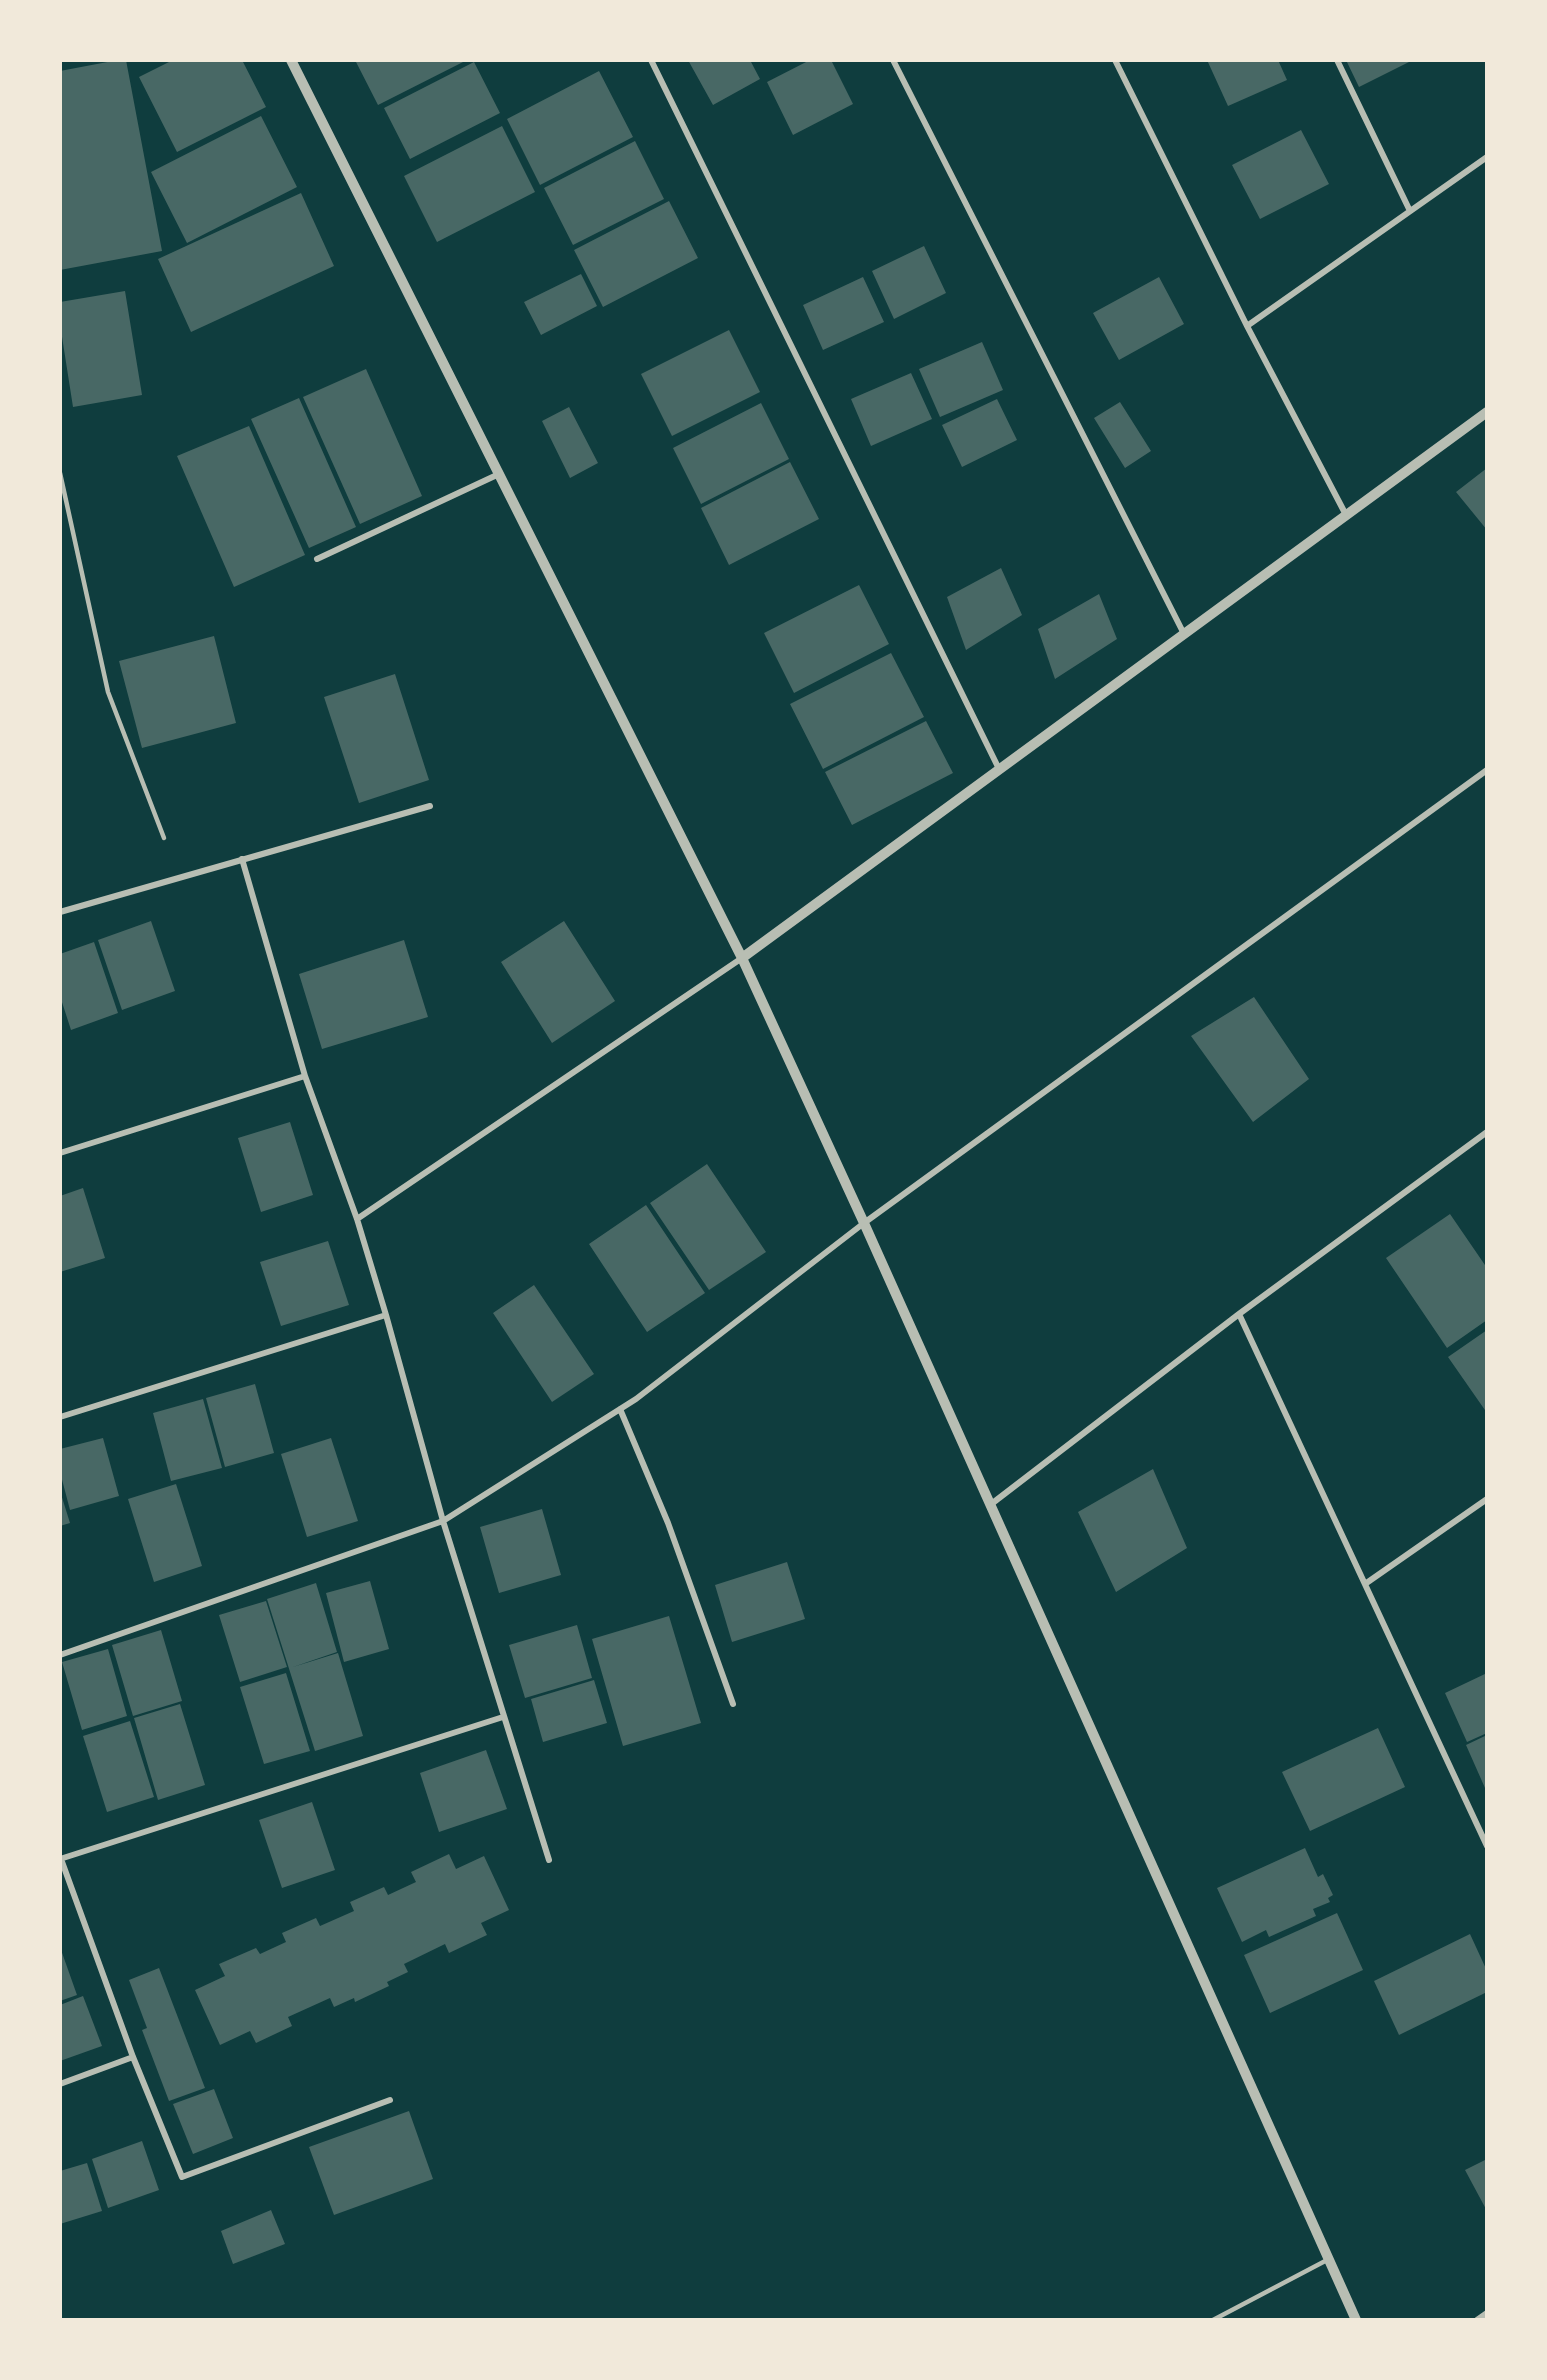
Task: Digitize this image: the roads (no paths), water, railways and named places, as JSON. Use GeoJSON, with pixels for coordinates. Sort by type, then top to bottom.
{"type":"FeatureCollection","features":[{"type":"Feature","properties":{"kind":"street"},"geometry":{"type":"LineString","coordinates":[[291,60],[742,958],[864,1223],[1356,2320]]}},
{"type":"Feature","properties":{"kind":"street"},"geometry":{"type":"LineString","coordinates":[[651,60],[999,769]]}},
{"type":"Feature","properties":{"kind":"street"},"geometry":{"type":"LineString","coordinates":[[892,60],[1184,634]]}},
{"type":"Feature","properties":{"kind":"street"},"geometry":{"type":"LineString","coordinates":[[1114,60],[1247,326],[1346,515]]}},
{"type":"Feature","properties":{"kind":"street"},"geometry":{"type":"LineString","coordinates":[[1337,60],[1410,211]]}},
{"type":"Feature","properties":{"kind":"street"},"geometry":{"type":"LineString","coordinates":[[1247,326],[1487,158]]}},
{"type":"Feature","properties":{"kind":"street"},"geometry":{"type":"LineString","coordinates":[[357,1219],[742,958],[1487,412]]}},
{"type":"Feature","properties":{"kind":"street"},"geometry":{"type":"LineString","coordinates":[[317,559],[499,474]]}},
{"type":"Feature","properties":{"kind":"street"},"geometry":{"type":"LineString","coordinates":[[60,1655],[442,1521],[620,1409],[864,1223],[1487,770]]}},
{"type":"Feature","properties":{"kind":"street"},"geometry":{"type":"LineString","coordinates":[[60,912],[430,806]]}},
{"type":"Feature","properties":{"kind":"street"},"geometry":{"type":"LineString","coordinates":[[242,860],[306,1076],[357,1219],[386,1315],[442,1521],[549,1860]]}},
{"type":"Feature","properties":{"kind":"street"},"geometry":{"type":"LineString","coordinates":[[60,1153],[306,1076]]}},
{"type":"Feature","properties":{"kind":"street"},"geometry":{"type":"LineString","coordinates":[[989,1505],[1239,1314],[1487,1132]]}},
{"type":"Feature","properties":{"kind":"street"},"geometry":{"type":"LineString","coordinates":[[1239,1314],[1487,1846]]}},
{"type":"Feature","properties":{"kind":"street"},"geometry":{"type":"LineString","coordinates":[[60,1417],[386,1315]]}},
{"type":"Feature","properties":{"kind":"street"},"geometry":{"type":"LineString","coordinates":[[620,1409],[668,1523],[733,1704]]}},
{"type":"Feature","properties":{"kind":"street"},"geometry":{"type":"LineString","coordinates":[[1365,1584],[1487,1499]]}},
{"type":"Feature","properties":{"kind":"street"},"geometry":{"type":"LineString","coordinates":[[390,2100],[182,2177],[133,2057],[60,1859],[503,1717]]}},
{"type":"Feature","properties":{"kind":"street"},"geometry":{"type":"LineString","coordinates":[[60,2084],[133,2057]]}},
{"type":"Feature","properties":{"kind":"street"},"geometry":{"type":"LineString","coordinates":[[1477,2320],[1487,2313]]}},
{"type":"Feature","properties":{"kind":"lane"},"geometry":{"type":"LineString","coordinates":[[60,473],[108,692],[164,838]]}},
{"type":"Feature","properties":{"kind":"lane"},"geometry":{"type":"LineString","coordinates":[[1213,2320],[1329,2259]]}}]}
